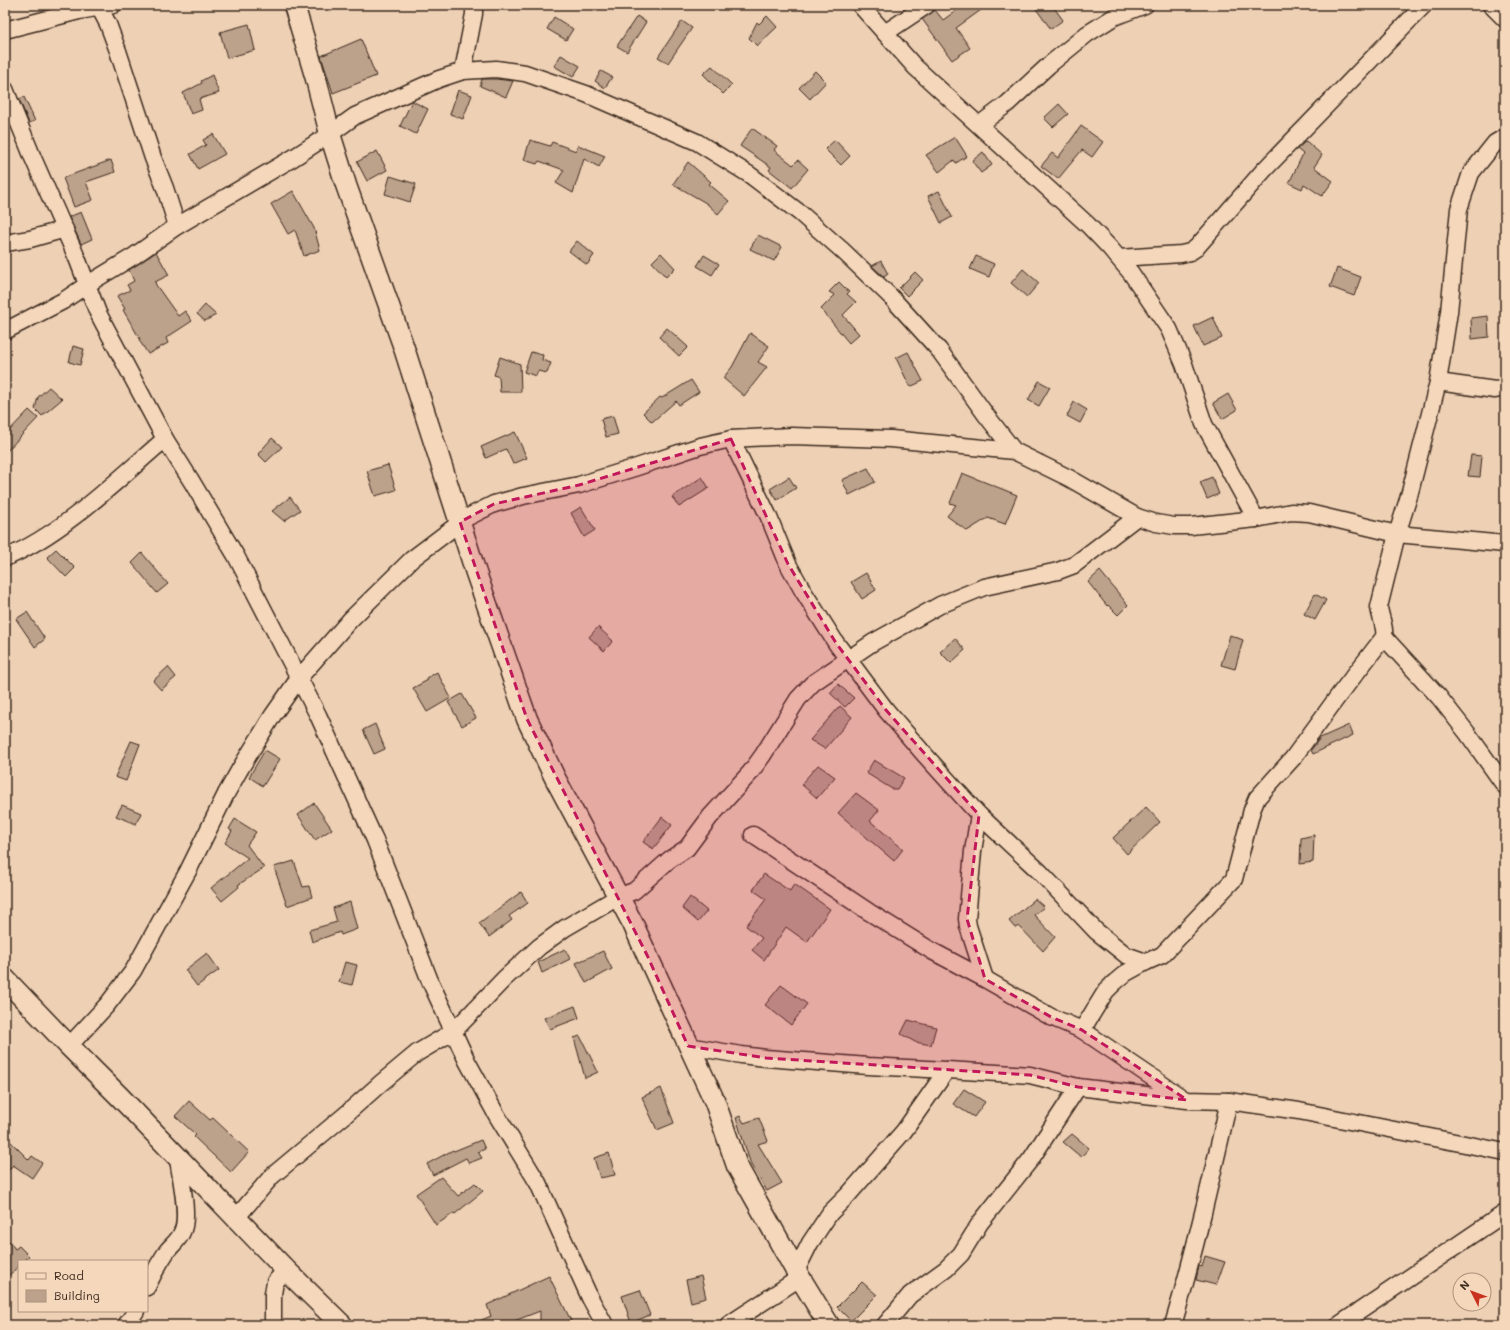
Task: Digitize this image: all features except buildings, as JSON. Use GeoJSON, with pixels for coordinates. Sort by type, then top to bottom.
{"type":"FeatureCollection","features":[{"type":"Feature","properties":{"kind":"street"},"geometry":{"type":"LineString","coordinates":[[294,5],[316,79],[330,134],[376,273],[403,345],[460,522],[527,719],[555,778],[647,955],[715,1102],[737,1166],[798,1274],[829,1325]]}},
{"type":"Feature","properties":{"kind":"street"},"geometry":{"type":"LineString","coordinates":[[463,71],[474,14],[474,5]]}},
{"type":"Feature","properties":{"kind":"street"},"geometry":{"type":"LineString","coordinates":[[860,5],[915,67],[1088,225],[1131,273],[1169,330],[1181,358],[1204,424],[1256,520]]}},
{"type":"Feature","properties":{"kind":"street"},"geometry":{"type":"LineString","coordinates":[[885,33],[927,5]]}},
{"type":"Feature","properties":{"kind":"street"},"geometry":{"type":"LineString","coordinates":[[979,125],[1007,104],[1049,65],[1088,34],[1114,17],[1145,5]]}},
{"type":"Feature","properties":{"kind":"street"},"geometry":{"type":"LineString","coordinates":[[1119,258],[1180,254],[1190,252],[1196,248],[1264,170],[1424,5]]}},
{"type":"Feature","properties":{"kind":"street"},"geometry":{"type":"LineString","coordinates":[[1491,5],[1505,19]]}},
{"type":"Feature","properties":{"kind":"street"},"geometry":{"type":"LineString","coordinates":[[5,30],[64,14],[103,6],[177,226]]}},
{"type":"Feature","properties":{"kind":"street"},"geometry":{"type":"LineString","coordinates":[[5,331],[63,301],[134,256],[177,226],[293,158],[330,134],[354,116],[439,79],[463,71],[496,69],[524,73],[586,94],[697,142],[750,175],[800,213],[843,251],[891,297],[939,350],[1014,451]]}},
{"type":"Feature","properties":{"kind":"street"},"geometry":{"type":"LineString","coordinates":[[5,89],[33,158],[88,284],[98,313],[165,439],[236,556],[318,715],[375,840],[430,981],[467,1061],[538,1183],[590,1298],[605,1325]]}},
{"type":"Feature","properties":{"kind":"street"},"geometry":{"type":"LineString","coordinates":[[1082,1030],[1106,991],[1114,983],[1126,973],[1162,955],[1169,949],[1234,879],[1252,810],[1258,798],[1293,758],[1384,637],[1385,632],[1380,617],[1379,607],[1438,382],[1449,312],[1459,209],[1470,172],[1495,143],[1505,137]]}},
{"type":"Feature","properties":{"kind":"street"},"geometry":{"type":"LineString","coordinates":[[5,243],[30,239],[65,229]]}},
{"type":"Feature","properties":{"kind":"street"},"geometry":{"type":"LineString","coordinates":[[1438,382],[1495,390],[1505,388]]}},
{"type":"Feature","properties":{"kind":"street"},"geometry":{"type":"LineString","coordinates":[[69,1046],[107,1005],[134,970],[188,871],[226,794],[273,715],[299,678],[350,620],[418,553],[460,522],[474,513],[494,504],[523,496],[579,485],[700,446],[731,439],[790,436],[891,439],[1014,451],[1069,478],[1137,517],[1156,523],[1174,526],[1191,526],[1256,520],[1291,512],[1309,513],[1397,534],[1505,544]]}},
{"type":"Feature","properties":{"kind":"street"},"geometry":{"type":"LineString","coordinates":[[5,558],[35,544],[60,527],[165,439]]}},
{"type":"Feature","properties":{"kind":"street"},"geometry":{"type":"LineString","coordinates":[[731,439],[768,515],[788,564],[803,591],[848,658],[886,710],[979,815],[1040,872],[1096,932],[1126,955],[1146,962]]}},
{"type":"Feature","properties":{"kind":"street"},"geometry":{"type":"LineString","coordinates":[[236,1218],[262,1186],[277,1172],[417,1053],[454,1031],[504,979],[539,946],[565,928],[618,897],[640,887],[665,864],[691,844],[710,817],[760,760],[801,695],[813,683],[848,658],[934,609],[984,587],[1058,571],[1074,565],[1137,517]]}},
{"type":"Feature","properties":{"kind":"street"},"geometry":{"type":"LineString","coordinates":[[1384,637],[1439,698],[1468,734],[1505,786]]}},
{"type":"Feature","properties":{"kind":"street"},"geometry":{"type":"LineString","coordinates":[[979,815],[967,919],[985,979]]}},
{"type":"Feature","properties":{"kind":"street"},"geometry":{"type":"LineString","coordinates":[[753,835],[869,912],[932,951],[985,979],[1051,1017],[1082,1030],[1187,1100]]}},
{"type":"Feature","properties":{"kind":"street"},"geometry":{"type":"LineString","coordinates":[[5,979],[286,1270],[342,1325]]}},
{"type":"Feature","properties":{"kind":"street"},"geometry":{"type":"LineString","coordinates":[[688,1046],[741,1056],[868,1066],[1030,1076],[1078,1087],[1187,1100],[1229,1101],[1299,1111],[1505,1152]]}},
{"type":"Feature","properties":{"kind":"street"},"geometry":{"type":"LineString","coordinates":[[728,1325],[798,1274],[810,1243],[830,1213],[848,1195],[904,1131],[947,1070]]}},
{"type":"Feature","properties":{"kind":"street"},"geometry":{"type":"LineString","coordinates":[[885,1325],[910,1295],[946,1269],[961,1254],[980,1223],[1031,1159],[1078,1087]]}},
{"type":"Feature","properties":{"kind":"street"},"geometry":{"type":"LineString","coordinates":[[1173,1325],[1186,1282],[1209,1191],[1229,1101]]}},
{"type":"Feature","properties":{"kind":"street"},"geometry":{"type":"LineString","coordinates":[[148,1285],[157,1266],[169,1248],[179,1238],[184,1228],[185,1210],[178,1158]]}},
{"type":"Feature","properties":{"kind":"street"},"geometry":{"type":"LineString","coordinates":[[1339,1325],[1505,1213]]}},
{"type":"Feature","properties":{"kind":"street"},"geometry":{"type":"LineString","coordinates":[[273,1325],[274,1288],[276,1282],[286,1270]]}},
{"type":"Feature","properties":{"kind":"street"},"geometry":{"type":"LineString","coordinates":[[126,1325],[135,1312]]}},
{"type":"Feature","properties":{"kind":"highlighted area"},"geometry":{"type":"Polygon","coordinates":[[[731,439],[788,564],[836,643],[886,710],[979,815],[967,919],[985,979],[1051,1017],[1082,1030],[1187,1100],[1078,1087],[1030,1075],[766,1058],[688,1046],[647,955],[527,719],[460,522],[494,504],[579,485],[731,439]]]}}]}
